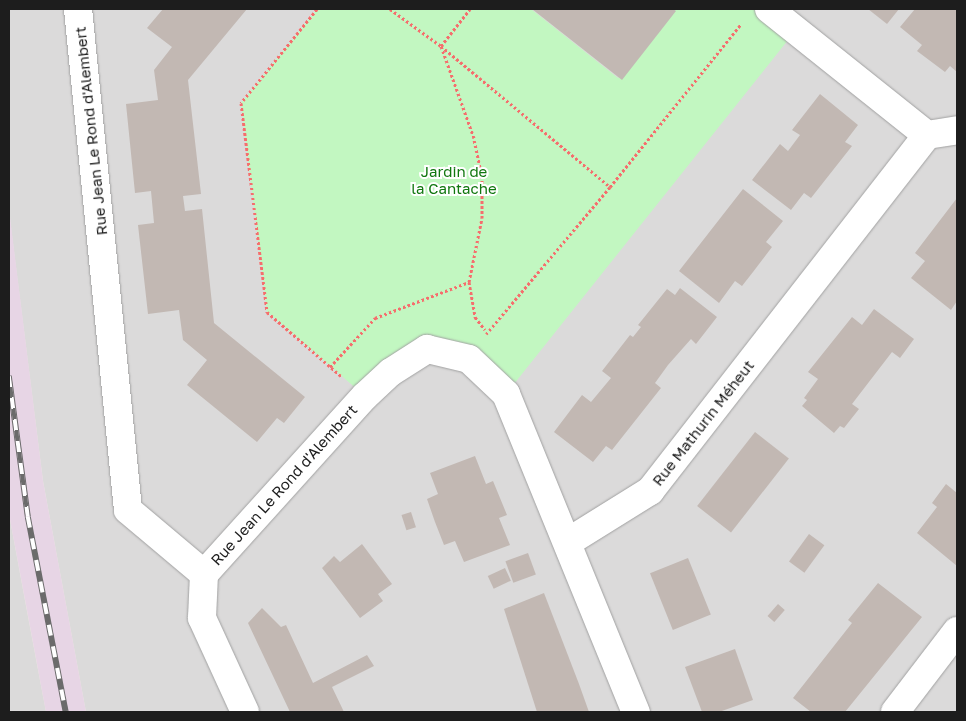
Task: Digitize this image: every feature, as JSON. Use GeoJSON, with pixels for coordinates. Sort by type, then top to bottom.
{"type":"FeatureCollection","features":[{"type":"Feature","properties":{"kind":"street","name":"Rue Jean Le Rond d'Alembert"},"geometry":{"type":"LineString","coordinates":[[78,9],[128,510],[204,574],[366,396],[391,372],[427,349],[469,359]]}},
{"type":"Feature","properties":{"kind":"street"},"geometry":{"type":"LineString","coordinates":[[758,13],[927,134],[957,130]]}},
{"type":"Feature","properties":{"kind":"street","name":"Rue Mathurin Méheut"},"geometry":{"type":"LineString","coordinates":[[568,542],[650,492],[927,134]]}},
{"type":"Feature","properties":{"kind":"street"},"geometry":{"type":"LineString","coordinates":[[469,359],[506,394],[636,712]]}},
{"type":"Feature","properties":{"kind":"street"},"geometry":{"type":"LineString","coordinates":[[204,574],[202,618],[245,712]]}},
{"type":"Feature","properties":{"kind":"street"},"geometry":{"type":"LineString","coordinates":[[895,712],[957,631]]}},
{"type":"Feature","properties":{"kind":"path"},"geometry":{"type":"LineString","coordinates":[[317,9],[241,103],[267,312],[344,379]]}},
{"type":"Feature","properties":{"kind":"path"},"geometry":{"type":"LineString","coordinates":[[390,9],[441,46],[610,187]]}},
{"type":"Feature","properties":{"kind":"path"},"geometry":{"type":"LineString","coordinates":[[441,46],[470,9]]}},
{"type":"Feature","properties":{"kind":"path"},"geometry":{"type":"LineString","coordinates":[[469,359],[487,332],[758,13]]}},
{"type":"Feature","properties":{"kind":"path"},"geometry":{"type":"LineString","coordinates":[[441,46],[474,138],[482,177],[482,218],[469,282],[475,317],[487,332]]}},
{"type":"Feature","properties":{"kind":"path"},"geometry":{"type":"LineString","coordinates":[[330,367],[375,318],[469,282]]}},
{"type":"Feature","properties":{"kind":"shaded area"},"geometry":{"type":"Polygon","coordinates":[[[9,9],[957,9],[957,712],[86,712],[43,481],[9,212],[9,9]]]}},
{"type":"Feature","properties":{"kind":"shaded area"},"geometry":{"type":"Polygon","coordinates":[[[9,209],[43,481],[86,712],[46,712],[9,514],[9,209]]]}},
{"type":"Feature","properties":{"kind":"shaded area"},"geometry":{"type":"Polygon","coordinates":[[[9,514],[29,622],[46,712],[9,712],[9,514]]]}},
{"type":"Feature","properties":{"kind":"green space","name":"Jardin de la Cantache"},"geometry":{"type":"Polygon","coordinates":[[[317,9],[531,9],[618,78],[676,9],[770,9],[796,30],[506,394],[427,349],[365,396],[267,312],[241,103],[317,9]]]}},
{"type":"Feature","properties":{"kind":"building"},"geometry":{"type":"Polygon","coordinates":[[[163,9],[247,9],[188,80],[201,194],[183,196],[185,211],[202,209],[214,323],[305,397],[284,423],[277,418],[257,442],[187,385],[207,360],[183,340],[179,310],[148,314],[138,225],[154,223],[151,191],[135,193],[126,104],[158,100],[154,70],[172,47],[147,28],[163,9]]]}},
{"type":"Feature","properties":{"kind":"building"},"geometry":{"type":"Polygon","coordinates":[[[532,9],[673,9],[676,11],[622,80],[532,9]]]}},
{"type":"Feature","properties":{"kind":"building"},"geometry":{"type":"Polygon","coordinates":[[[868,9],[899,9],[887,24],[868,9]]]}},
{"type":"Feature","properties":{"kind":"building"},"geometry":{"type":"Polygon","coordinates":[[[915,9],[957,9],[957,72],[950,66],[945,72],[917,51],[922,45],[900,27],[915,9]]]}},
{"type":"Feature","properties":{"kind":"building"},"geometry":{"type":"Polygon","coordinates":[[[820,94],[858,125],[845,142],[852,146],[811,198],[804,193],[791,210],[752,180],[780,144],[788,151],[800,135],[792,130],[820,94]]]}},
{"type":"Feature","properties":{"kind":"building"},"geometry":{"type":"Polygon","coordinates":[[[743,189],[783,221],[766,242],[772,247],[753,272],[742,286],[735,281],[719,303],[679,271],[743,189]]]}},
{"type":"Feature","properties":{"kind":"building"},"geometry":{"type":"Polygon","coordinates":[[[957,198],[957,301],[951,310],[911,278],[925,261],[915,253],[957,198]]]}},
{"type":"Feature","properties":{"kind":"building"},"geometry":{"type":"Polygon","coordinates":[[[680,288],[717,317],[696,344],[691,339],[668,365],[655,383],[661,388],[612,450],[606,446],[593,462],[554,432],[582,395],[591,402],[611,378],[602,371],[630,335],[633,337],[641,327],[638,325],[667,289],[675,295],[680,288]]]}},
{"type":"Feature","properties":{"kind":"building"},"geometry":{"type":"Polygon","coordinates":[[[874,309],[914,339],[900,358],[892,352],[852,404],[859,409],[844,428],[840,426],[834,433],[802,406],[807,400],[804,398],[818,379],[808,372],[852,317],[862,325],[874,309]]]}},
{"type":"Feature","properties":{"kind":"building"},"geometry":{"type":"Polygon","coordinates":[[[755,432],[789,458],[731,533],[697,506],[755,432]]]}},
{"type":"Feature","properties":{"kind":"building"},"geometry":{"type":"Polygon","coordinates":[[[475,456],[486,484],[493,481],[507,515],[499,518],[510,545],[464,562],[455,541],[444,545],[427,499],[438,494],[430,473],[475,456]]]}},
{"type":"Feature","properties":{"kind":"building"},"geometry":{"type":"Polygon","coordinates":[[[946,484],[957,493],[957,566],[917,533],[937,507],[932,503],[946,484]]]}},
{"type":"Feature","properties":{"kind":"building"},"geometry":{"type":"Polygon","coordinates":[[[411,512],[416,527],[406,530],[401,515],[411,512]]]}},
{"type":"Feature","properties":{"kind":"building"},"geometry":{"type":"Polygon","coordinates":[[[809,534],[824,545],[804,573],[789,562],[809,534]]]}},
{"type":"Feature","properties":{"kind":"building"},"geometry":{"type":"Polygon","coordinates":[[[362,544],[392,584],[378,594],[383,601],[360,618],[322,568],[334,556],[340,562],[362,544]]]}},
{"type":"Feature","properties":{"kind":"building"},"geometry":{"type":"Polygon","coordinates":[[[528,553],[536,575],[513,583],[505,561],[528,553]]]}},
{"type":"Feature","properties":{"kind":"building"},"geometry":{"type":"Polygon","coordinates":[[[688,558],[711,615],[673,630],[650,573],[688,558]]]}},
{"type":"Feature","properties":{"kind":"building"},"geometry":{"type":"Polygon","coordinates":[[[505,568],[511,581],[494,589],[488,576],[505,568]]]}},
{"type":"Feature","properties":{"kind":"building"},"geometry":{"type":"Polygon","coordinates":[[[878,583],[922,617],[845,712],[811,712],[793,698],[852,623],[848,620],[878,583]]]}},
{"type":"Feature","properties":{"kind":"building"},"geometry":{"type":"Polygon","coordinates":[[[544,593],[589,712],[537,712],[504,609],[544,593]]]}},
{"type":"Feature","properties":{"kind":"building"},"geometry":{"type":"Polygon","coordinates":[[[778,604],[785,610],[774,622],[768,616],[778,604]]]}},
{"type":"Feature","properties":{"kind":"building"},"geometry":{"type":"Polygon","coordinates":[[[262,608],[281,627],[286,625],[313,683],[367,655],[374,666],[332,687],[344,712],[290,712],[248,623],[262,608]]]}},
{"type":"Feature","properties":{"kind":"building"},"geometry":{"type":"Polygon","coordinates":[[[735,649],[753,700],[719,712],[702,712],[685,667],[735,649]]]}},
{"type":"Feature","properties":{"kind":"railway"},"geometry":{"type":"LineString","coordinates":[[9,376],[28,517],[66,712]]}}]}
